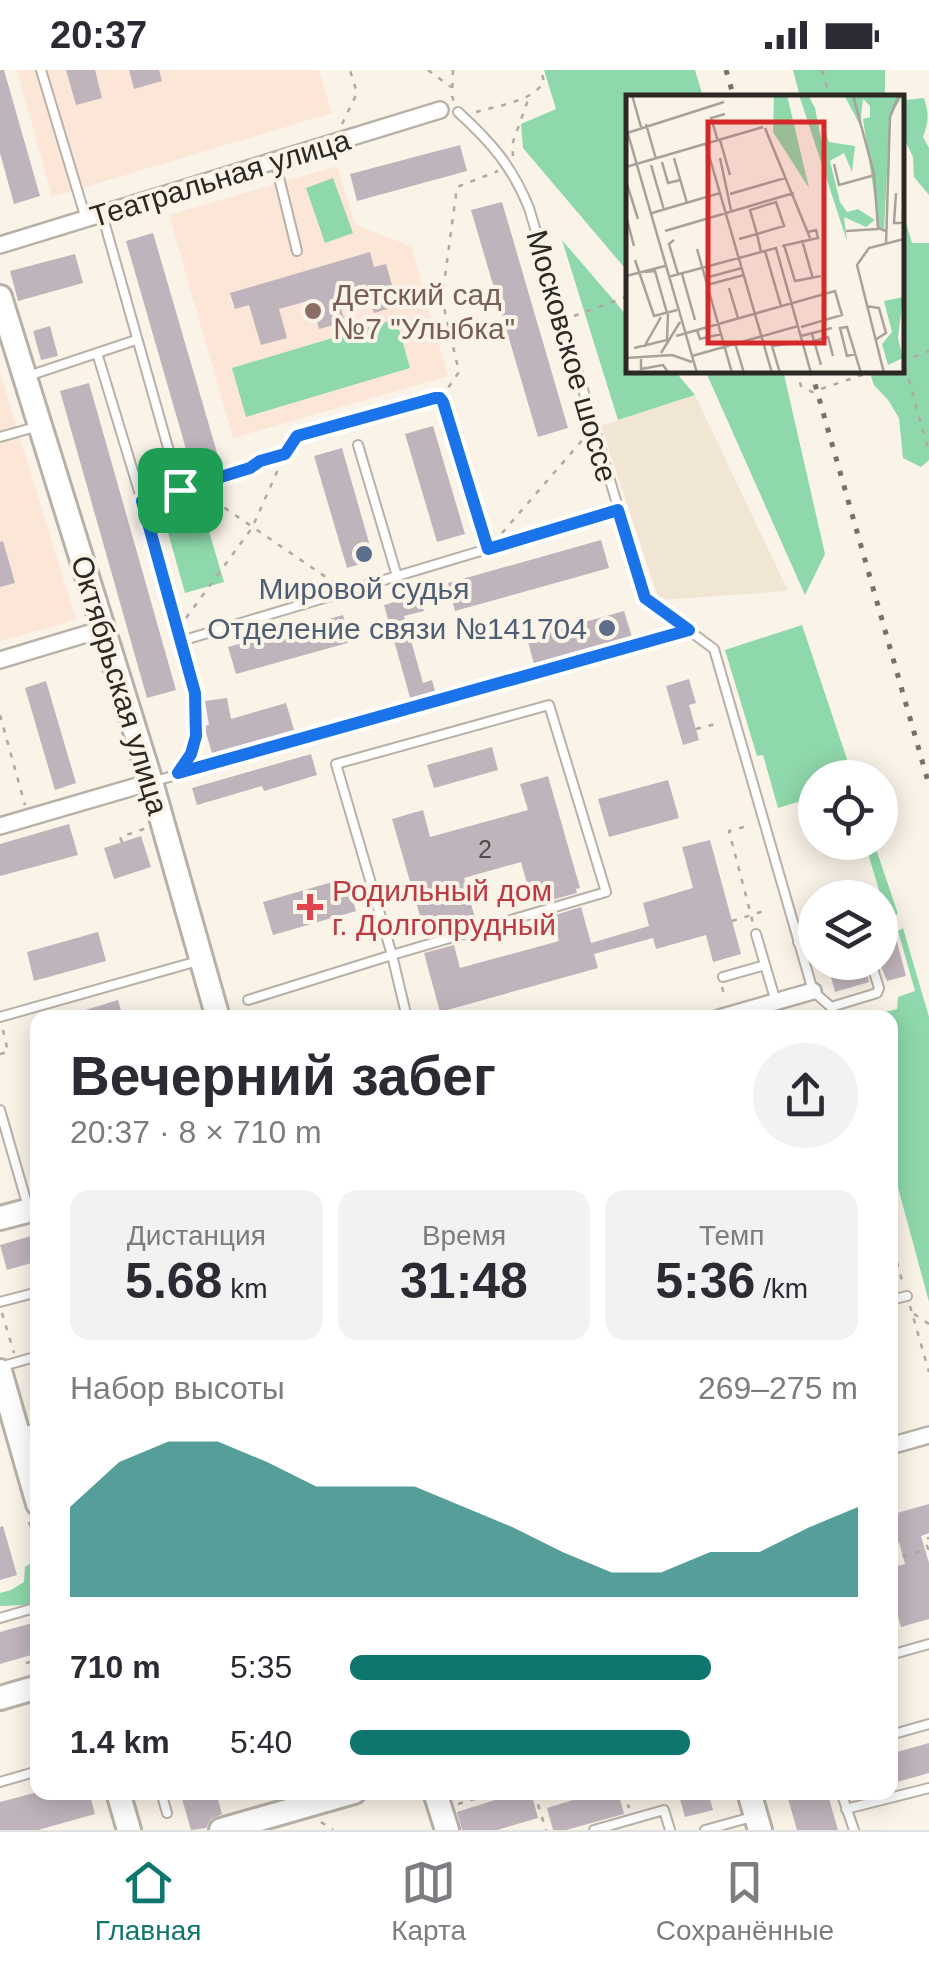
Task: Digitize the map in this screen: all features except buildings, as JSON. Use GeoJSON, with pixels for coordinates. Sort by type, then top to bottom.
{"type":"FeatureCollection","features":[{"type":"Feature","properties":{"kind":"street","name":"Театральная улица"},"geometry":{"type":"LineString","coordinates":[[1,242],[440,110]]}},
{"type":"Feature","properties":{"kind":"street","name":"Октябрьская улица"},"geometry":{"type":"LineString","coordinates":[[0,296],[151,782],[202,960],[212,1010]]}},
{"type":"Feature","properties":{"kind":"street"},"geometry":{"type":"LineString","coordinates":[[0,660],[103,629]]}},
{"type":"Feature","properties":{"kind":"street"},"geometry":{"type":"LineString","coordinates":[[0,826],[151,782]]}},
{"type":"Feature","properties":{"kind":"street"},"geometry":{"type":"LineString","coordinates":[[760,1010],[813,992]]}},
{"type":"Feature","properties":{"kind":"street"},"geometry":{"type":"LineString","coordinates":[[0,1218],[30,1210]]}},
{"type":"Feature","properties":{"kind":"street"},"geometry":{"type":"LineString","coordinates":[[0,1369],[28,1430]]}},
{"type":"Feature","properties":{"kind":"street"},"geometry":{"type":"LineString","coordinates":[[898,1444],[929,1436]]}},
{"type":"Feature","properties":{"kind":"street"},"geometry":{"type":"LineString","coordinates":[[0,1698],[30,1690]]}},
{"type":"Feature","properties":{"kind":"street"},"geometry":{"type":"LineString","coordinates":[[119,1800],[124,1828]]}},
{"type":"Feature","properties":{"kind":"street"},"geometry":{"type":"LineString","coordinates":[[221,1830],[282,1807],[316,1800]]}},
{"type":"Feature","properties":{"kind":"street"},"geometry":{"type":"LineString","coordinates":[[443,1800],[447,1830]]}},
{"type":"Feature","properties":{"kind":"lane"},"geometry":{"type":"LineString","coordinates":[[41,70],[136,340],[180,490]]}},
{"type":"Feature","properties":{"kind":"lane","name":"Московское шоссе"},"geometry":{"type":"LineString","coordinates":[[458,112],[490,141],[518,180],[529,208],[645,598],[714,649],[798,942]]}},
{"type":"Feature","properties":{"kind":"lane"},"geometry":{"type":"LineString","coordinates":[[275,161],[297,252]]}},
{"type":"Feature","properties":{"kind":"lane"},"geometry":{"type":"LineString","coordinates":[[24,377],[136,340]]}},
{"type":"Feature","properties":{"kind":"lane"},"geometry":{"type":"LineString","coordinates":[[97,353],[195,693],[197,714],[191,754],[178,773]]}},
{"type":"Feature","properties":{"kind":"lane"},"geometry":{"type":"LineString","coordinates":[[447,414],[488,549]]}},
{"type":"Feature","properties":{"kind":"lane"},"geometry":{"type":"LineString","coordinates":[[0,438],[40,425]]}},
{"type":"Feature","properties":{"kind":"lane"},"geometry":{"type":"LineString","coordinates":[[358,445],[397,576]]}},
{"type":"Feature","properties":{"kind":"lane"},"geometry":{"type":"LineString","coordinates":[[142,501],[250,468]]}},
{"type":"Feature","properties":{"kind":"lane"},"geometry":{"type":"LineString","coordinates":[[182,641],[618,510]]}},
{"type":"Feature","properties":{"kind":"lane"},"geometry":{"type":"LineString","coordinates":[[151,782],[689,630]]}},
{"type":"Feature","properties":{"kind":"lane"},"geometry":{"type":"LineString","coordinates":[[248,1000],[392,956],[606,892],[549,704],[336,764],[392,956],[405,1010]]}},
{"type":"Feature","properties":{"kind":"lane"},"geometry":{"type":"LineString","coordinates":[[756,934],[776,1002]]}},
{"type":"Feature","properties":{"kind":"lane"},"geometry":{"type":"LineString","coordinates":[[0,1018],[202,960]]}},
{"type":"Feature","properties":{"kind":"lane"},"geometry":{"type":"LineString","coordinates":[[723,977],[765,965]]}},
{"type":"Feature","properties":{"kind":"lane","name":"Московское шоссе"},"geometry":{"type":"LineString","coordinates":[[809,980],[813,992]]}},
{"type":"Feature","properties":{"kind":"lane"},"geometry":{"type":"LineString","coordinates":[[813,992],[832,1007],[877,993],[877,980]]}},
{"type":"Feature","properties":{"kind":"lane"},"geometry":{"type":"LineString","coordinates":[[0,1110],[30,1200]]}},
{"type":"Feature","properties":{"kind":"lane"},"geometry":{"type":"LineString","coordinates":[[0,1302],[30,1294]]}},
{"type":"Feature","properties":{"kind":"lane"},"geometry":{"type":"LineString","coordinates":[[898,1298],[907,1296]]}},
{"type":"Feature","properties":{"kind":"lane"},"geometry":{"type":"LineString","coordinates":[[0,1369],[30,1359]]}},
{"type":"Feature","properties":{"kind":"lane"},"geometry":{"type":"LineString","coordinates":[[0,1618],[30,1609]]}},
{"type":"Feature","properties":{"kind":"lane"},"geometry":{"type":"LineString","coordinates":[[898,1653],[929,1644]]}},
{"type":"Feature","properties":{"kind":"lane"},"geometry":{"type":"LineString","coordinates":[[898,1733],[929,1724]]}},
{"type":"Feature","properties":{"kind":"lane"},"geometry":{"type":"LineString","coordinates":[[0,1782],[30,1773]]}},
{"type":"Feature","properties":{"kind":"lane"},"geometry":{"type":"LineString","coordinates":[[898,1796],[929,1788]]}},
{"type":"Feature","properties":{"kind":"lane"},"geometry":{"type":"LineString","coordinates":[[163,1800],[167,1813]]}},
{"type":"Feature","properties":{"kind":"lane"},"geometry":{"type":"LineString","coordinates":[[843,1800],[854,1830]]}},
{"type":"Feature","properties":{"kind":"lane"},"geometry":{"type":"LineString","coordinates":[[846,1809],[882,1800]]}},
{"type":"Feature","properties":{"kind":"lane"},"geometry":{"type":"LineString","coordinates":[[594,1830],[664,1810],[670,1830]]}},
{"type":"Feature","properties":{"kind":"lane"},"geometry":{"type":"LineString","coordinates":[[705,1830],[758,1823]]}},
{"type":"Feature","properties":{"kind":"path"},"geometry":{"type":"LineString","coordinates":[[341,125],[358,93],[350,70]]}},
{"type":"Feature","properties":{"kind":"path"},"geometry":{"type":"LineString","coordinates":[[428,70],[452,88]]}},
{"type":"Feature","properties":{"kind":"path"},"geometry":{"type":"LineString","coordinates":[[453,70],[452,96],[458,112],[474,113],[530,96],[544,82],[541,70]]}},
{"type":"Feature","properties":{"kind":"path"},"geometry":{"type":"LineString","coordinates":[[822,70],[829,95]]}},
{"type":"Feature","properties":{"kind":"path"},"geometry":{"type":"LineString","coordinates":[[177,625],[191,614],[252,528],[297,436],[440,398],[459,372],[442,299],[457,187],[515,166],[512,145],[530,96]]}},
{"type":"Feature","properties":{"kind":"path"},"geometry":{"type":"LineString","coordinates":[[562,320],[626,297]]}},
{"type":"Feature","properties":{"kind":"path"},"geometry":{"type":"LineString","coordinates":[[904,361],[929,352]]}},
{"type":"Feature","properties":{"kind":"path"},"geometry":{"type":"LineString","coordinates":[[904,369],[929,452]]}},
{"type":"Feature","properties":{"kind":"path"},"geometry":{"type":"LineString","coordinates":[[797,372],[801,386],[812,392],[871,372]]}},
{"type":"Feature","properties":{"kind":"path"},"geometry":{"type":"LineString","coordinates":[[440,398],[447,414]]}},
{"type":"Feature","properties":{"kind":"path"},"geometry":{"type":"LineString","coordinates":[[350,421],[358,445]]}},
{"type":"Feature","properties":{"kind":"path"},"geometry":{"type":"LineString","coordinates":[[488,549],[586,436]]}},
{"type":"Feature","properties":{"kind":"path"},"geometry":{"type":"LineString","coordinates":[[250,468],[285,454]]}},
{"type":"Feature","properties":{"kind":"path"},"geometry":{"type":"LineString","coordinates":[[194,486],[346,591]]}},
{"type":"Feature","properties":{"kind":"path"},"geometry":{"type":"LineString","coordinates":[[0,715],[28,817]]}},
{"type":"Feature","properties":{"kind":"path"},"geometry":{"type":"LineString","coordinates":[[696,729],[714,724]]}},
{"type":"Feature","properties":{"kind":"path"},"geometry":{"type":"LineString","coordinates":[[122,842],[120,838],[157,824]]}},
{"type":"Feature","properties":{"kind":"path"},"geometry":{"type":"LineString","coordinates":[[744,827],[730,831],[756,934]]}},
{"type":"Feature","properties":{"kind":"path"},"geometry":{"type":"LineString","coordinates":[[732,921],[767,910]]}},
{"type":"Feature","properties":{"kind":"path"},"geometry":{"type":"LineString","coordinates":[[0,1018],[8,1052],[0,1054]]}},
{"type":"Feature","properties":{"kind":"path"},"geometry":{"type":"LineString","coordinates":[[912,1313],[929,1324]]}},
{"type":"Feature","properties":{"kind":"path"},"geometry":{"type":"LineString","coordinates":[[898,1558],[929,1551],[929,1538]]}},
{"type":"Feature","properties":{"kind":"path"},"geometry":{"type":"LineString","coordinates":[[26,1663],[30,1662]]}},
{"type":"Feature","properties":{"kind":"path"},"geometry":{"type":"LineString","coordinates":[[537,1800],[546,1830]]}},
{"type":"Feature","properties":{"kind":"path"},"geometry":{"type":"LineString","coordinates":[[626,1800],[632,1819]]}},
{"type":"Feature","properties":{"kind":"path"},"geometry":{"type":"LineString","coordinates":[[312,1816],[333,1830]]}},
{"type":"Feature","properties":{"kind":"shaded area"},"geometry":{"type":"Polygon","coordinates":[[[17,70],[319,70],[332,113],[52,197],[17,70]]]}},
{"type":"Feature","properties":{"kind":"shaded area","name":"Детский сад №7 \"Улыбка\""},"geometry":{"type":"Polygon","coordinates":[[[337,166],[355,225],[411,246],[448,376],[233,438],[169,215],[337,166]]]}},
{"type":"Feature","properties":{"kind":"shaded area"},"geometry":{"type":"Polygon","coordinates":[[[0,373],[76,620],[0,641],[0,373]]]}},
{"type":"Feature","properties":{"kind":"shaded area"},"geometry":{"type":"Polygon","coordinates":[[[695,395],[788,591],[659,600],[601,426],[695,395]]]}},
{"type":"Feature","properties":{"kind":"green space"},"geometry":{"type":"Polygon","coordinates":[[[544,70],[695,70],[702,95],[626,95],[626,269],[523,148],[521,124],[556,109],[544,70]]]}},
{"type":"Feature","properties":{"kind":"green space"},"geometry":{"type":"Polygon","coordinates":[[[793,70],[885,70],[885,95],[799,95],[793,70]]]}},
{"type":"Feature","properties":{"kind":"green space"},"geometry":{"type":"Polygon","coordinates":[[[924,98],[927,109],[923,137],[929,148],[929,195],[914,177],[913,157],[904,138],[905,100],[924,98]]]}},
{"type":"Feature","properties":{"kind":"green space"},"geometry":{"type":"Polygon","coordinates":[[[333,178],[353,233],[325,243],[306,188],[333,178]]]}},
{"type":"Feature","properties":{"kind":"green space"},"geometry":{"type":"Polygon","coordinates":[[[904,216],[912,243],[929,243],[929,460],[921,467],[903,458],[899,418],[874,385],[870,372],[904,372],[904,216]]]}},
{"type":"Feature","properties":{"kind":"green space"},"geometry":{"type":"Polygon","coordinates":[[[562,240],[626,315],[626,372],[676,372],[695,395],[618,420],[562,240]]]}},
{"type":"Feature","properties":{"kind":"green space"},"geometry":{"type":"Polygon","coordinates":[[[396,319],[410,368],[246,417],[232,368],[396,319]]]}},
{"type":"Feature","properties":{"kind":"green space"},"geometry":{"type":"Polygon","coordinates":[[[706,372],[783,372],[825,554],[805,595],[706,372]]]}},
{"type":"Feature","properties":{"kind":"green space"},"geometry":{"type":"Polygon","coordinates":[[[203,511],[224,582],[185,593],[165,522],[203,511]]]}},
{"type":"Feature","properties":{"kind":"green space"},"geometry":{"type":"Polygon","coordinates":[[[802,625],[847,760],[798,760],[798,802],[778,808],[763,755],[757,756],[725,650],[802,625]]]}},
{"type":"Feature","properties":{"kind":"green space"},"geometry":{"type":"Polygon","coordinates":[[[870,860],[880,860],[887,880],[876,880],[870,860]]]}},
{"type":"Feature","properties":{"kind":"green space"},"geometry":{"type":"Polygon","coordinates":[[[903,928],[929,1017],[929,1302],[898,1188],[898,1010],[893,1010],[897,1009],[898,997],[915,991],[898,931],[903,928]]]}},
{"type":"Feature","properties":{"kind":"green space"},"geometry":{"type":"Polygon","coordinates":[[[30,1564],[30,1604],[0,1606],[0,1593],[24,1582],[25,1567],[30,1564]]]}},
{"type":"Feature","properties":{"kind":"railway"},"geometry":{"type":"LineString","coordinates":[[726,70],[733,95]]}},
{"type":"Feature","properties":{"kind":"railway"},"geometry":{"type":"LineString","coordinates":[[812,372],[929,785]]}},
{"type":"Feature","properties":{"kind":"place","name":"Детский сад №7 \"Улыбка\""},"geometry":{"type":"Point","coordinates":[313,311]}},
{"type":"Feature","properties":{"kind":"place","name":"Мировой судья"},"geometry":{"type":"Point","coordinates":[364,554]}},
{"type":"Feature","properties":{"kind":"place","name":"Отделение связи №141704"},"geometry":{"type":"Point","coordinates":[607,628]}},
{"type":"Feature","properties":{"kind":"place","name":"Родильный дом г. Долгопрудный"},"geometry":{"type":"Point","coordinates":[310,907]}},
{"type":"Feature","properties":{"kind":"route"},"geometry":{"type":"LineString","coordinates":[[440,398],[488,549],[618,510],[645,598],[689,630],[178,773],[191,754],[196,736],[195,693],[142,501],[180,490],[285,454],[297,436],[440,398]]}}]}
